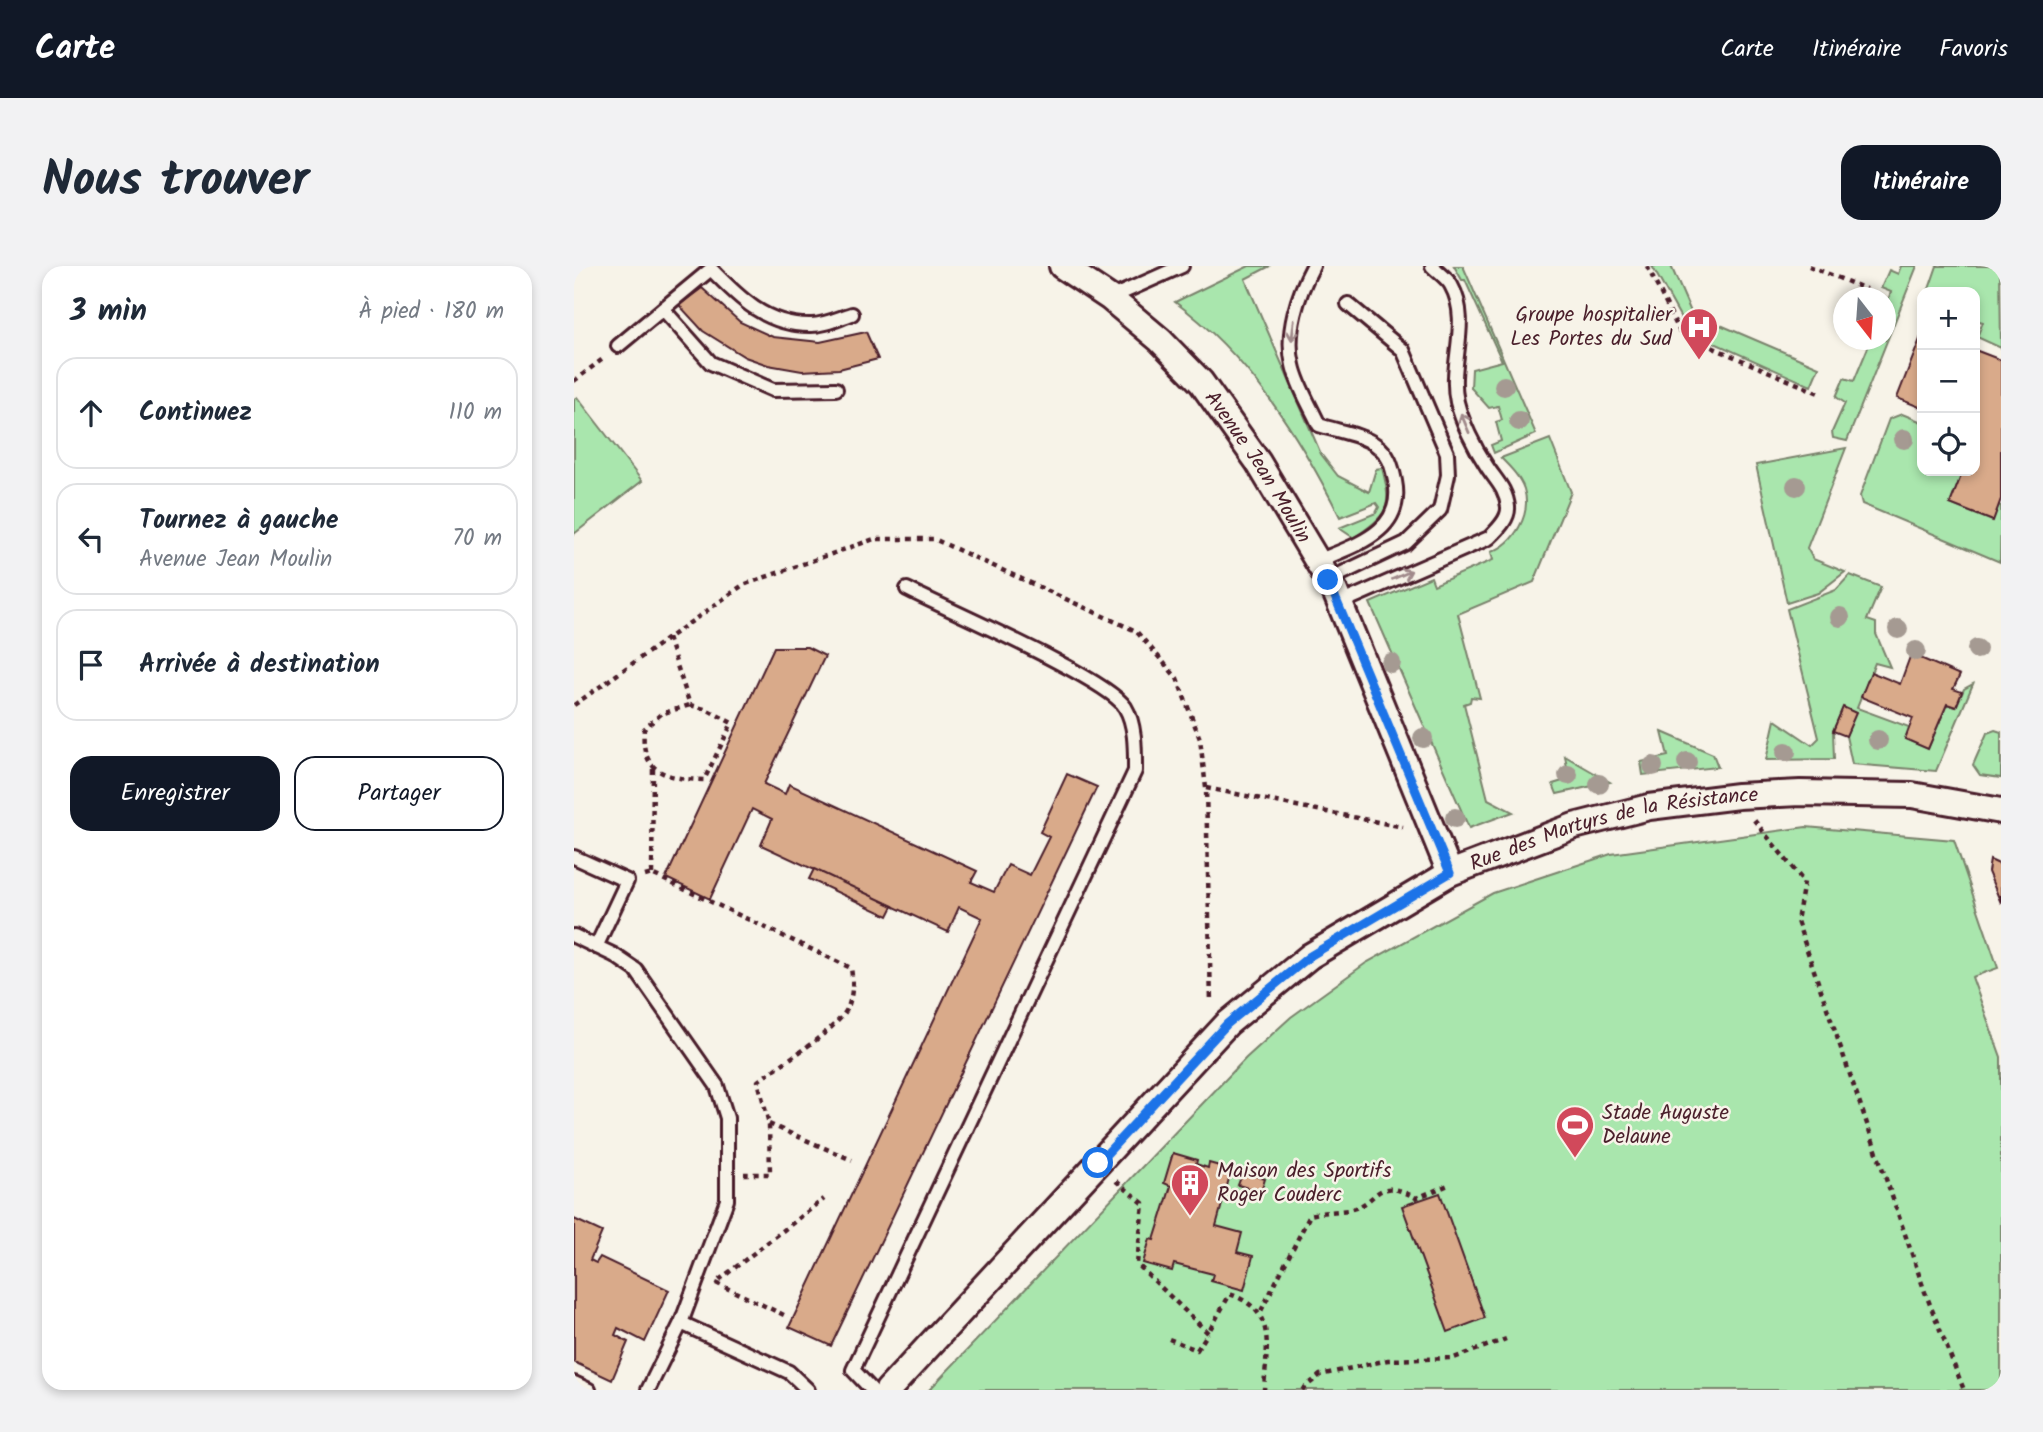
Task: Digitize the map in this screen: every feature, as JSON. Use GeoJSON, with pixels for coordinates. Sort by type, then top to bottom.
{"type":"FeatureCollection","features":[{"type":"Feature","properties":{"kind":"street","name":"Avenue Jean Moulin"},"geometry":{"type":"LineString","coordinates":[[1062,266],[1110,298],[1160,340],[1201,382],[1258,462],[1340,603],[1450,873]]}},
{"type":"Feature","properties":{"kind":"street","name":"Rue des Martyrs de la Résistance"},"geometry":{"type":"LineString","coordinates":[[888,1390],[1227,1024],[1310,956],[1450,873],[1574,827],[1649,807],[1738,796],[1800,793],[1912,795],[2001,811]]}},
{"type":"Feature","properties":{"kind":"lane"},"geometry":{"type":"LineString","coordinates":[[1110,298],[1182,266]]}},
{"type":"Feature","properties":{"kind":"lane"},"geometry":{"type":"LineString","coordinates":[[1313,266],[1300,290],[1292,334],[1293,366],[1320,425],[1375,444],[1391,461],[1397,491],[1393,514],[1378,533],[1323,570]]}},
{"type":"Feature","properties":{"kind":"lane"},"geometry":{"type":"LineString","coordinates":[[1340,603],[1489,538],[1502,525],[1508,509],[1502,484],[1486,465],[1457,402],[1454,379],[1460,347],[1459,317],[1451,285],[1432,266]]}},
{"type":"Feature","properties":{"kind":"lane"},"geometry":{"type":"LineString","coordinates":[[618,346],[711,269],[741,300],[774,321],[811,326],[852,314]]}},
{"type":"Feature","properties":{"kind":"lane"},"geometry":{"type":"LineString","coordinates":[[1323,570],[1406,543],[1440,510],[1448,475],[1447,453],[1403,350],[1348,304]]}},
{"type":"Feature","properties":{"kind":"lane"},"geometry":{"type":"LineString","coordinates":[[663,309],[711,363],[773,390],[836,389]]}},
{"type":"Feature","properties":{"kind":"lane"},"geometry":{"type":"LineString","coordinates":[[872,1390],[853,1370],[1135,771],[1134,739],[1125,707],[1089,679],[906,589]]}},
{"type":"Feature","properties":{"kind":"lane"},"geometry":{"type":"LineString","coordinates":[[574,857],[627,881],[596,947]]}},
{"type":"Feature","properties":{"kind":"lane"},"geometry":{"type":"LineString","coordinates":[[574,936],[636,970],[717,1086],[727,1118],[727,1200],[681,1323],[648,1390]]}},
{"type":"Feature","properties":{"kind":"lane"},"geometry":{"type":"LineString","coordinates":[[681,1323],[789,1372],[808,1390]]}},
{"type":"Feature","properties":{"kind":"lane"},"geometry":{"type":"LineString","coordinates":[[574,1383],[589,1390]]}},
{"type":"Feature","properties":{"kind":"path"},"geometry":{"type":"LineString","coordinates":[[1647,266],[1681,334],[1821,394]]}},
{"type":"Feature","properties":{"kind":"path"},"geometry":{"type":"LineString","coordinates":[[1809,266],[1861,287]]}},
{"type":"Feature","properties":{"kind":"path"},"geometry":{"type":"LineString","coordinates":[[574,381],[618,346]]}},
{"type":"Feature","properties":{"kind":"path"},"geometry":{"type":"LineString","coordinates":[[574,705],[743,585],[874,540],[934,539],[1136,631],[1177,678],[1200,739],[1206,788],[1208,1000],[1227,1024]]}},
{"type":"Feature","properties":{"kind":"path"},"geometry":{"type":"LineString","coordinates":[[668,638],[690,705]]}},
{"type":"Feature","properties":{"kind":"path"},"geometry":{"type":"LineString","coordinates":[[690,705],[708,710],[732,723],[704,780],[673,779],[653,767],[642,749],[644,729],[661,714],[690,705]]}},
{"type":"Feature","properties":{"kind":"path"},"geometry":{"type":"LineString","coordinates":[[652,874],[653,767]]}},
{"type":"Feature","properties":{"kind":"path"},"geometry":{"type":"LineString","coordinates":[[1206,788],[1432,832]]}},
{"type":"Feature","properties":{"kind":"path"},"geometry":{"type":"LineString","coordinates":[[1738,796],[1768,841],[1804,882],[1797,920],[1921,1279],[1964,1390]]}},
{"type":"Feature","properties":{"kind":"path"},"geometry":{"type":"LineString","coordinates":[[627,881],[652,874],[851,968],[853,984],[848,1009],[824,1033],[758,1080],[769,1124],[770,1174],[729,1175]]}},
{"type":"Feature","properties":{"kind":"path"},"geometry":{"type":"LineString","coordinates":[[769,1124],[852,1160]]}},
{"type":"Feature","properties":{"kind":"path"},"geometry":{"type":"LineString","coordinates":[[1119,1184],[1143,1203],[1137,1264],[1208,1333]]}},
{"type":"Feature","properties":{"kind":"path"},"geometry":{"type":"LineString","coordinates":[[1261,1312],[1310,1215],[1350,1210],[1385,1188],[1398,1188],[1416,1198],[1451,1184]]}},
{"type":"Feature","properties":{"kind":"path"},"geometry":{"type":"LineString","coordinates":[[715,1282],[824,1199]]}},
{"type":"Feature","properties":{"kind":"path"},"geometry":{"type":"LineString","coordinates":[[699,1277],[784,1315]]}},
{"type":"Feature","properties":{"kind":"path"},"geometry":{"type":"LineString","coordinates":[[1169,1339],[1197,1350],[1230,1294],[1245,1299],[1261,1312],[1267,1340],[1264,1390]]}},
{"type":"Feature","properties":{"kind":"path"},"geometry":{"type":"LineString","coordinates":[[1301,1390],[1320,1375],[1388,1360],[1454,1358],[1506,1339]]}},
{"type":"Feature","properties":{"kind":"green space"},"geometry":{"type":"Polygon","coordinates":[[[1249,266],[1270,266],[1245,279],[1321,454],[1338,476],[1369,492],[1376,469],[1382,468],[1387,493],[1385,509],[1381,516],[1354,538],[1339,528],[1376,513],[1379,507],[1376,503],[1340,517],[1308,457],[1270,399],[1226,347],[1175,302],[1249,266]]]}},
{"type":"Feature","properties":{"kind":"green space"},"geometry":{"type":"Polygon","coordinates":[[[1454,266],[1463,266],[1536,434],[1494,453],[1491,445],[1501,441],[1496,422],[1502,420],[1498,406],[1489,408],[1471,388],[1472,369],[1502,361],[1465,280],[1462,280],[1454,266]]]}},
{"type":"Feature","properties":{"kind":"green space"},"geometry":{"type":"Polygon","coordinates":[[[1652,266],[1671,266],[1691,312],[1686,327],[1652,266]]]}},
{"type":"Feature","properties":{"kind":"green space"},"geometry":{"type":"Polygon","coordinates":[[[1901,266],[1917,266],[1896,318],[1896,287],[1881,287],[1889,270],[1898,274],[1901,266]]]}},
{"type":"Feature","properties":{"kind":"green space"},"geometry":{"type":"Polygon","coordinates":[[[1937,266],[2000,266],[2001,348],[1980,338],[1983,322],[1980,321],[1980,287],[1930,287],[1937,266]]]}},
{"type":"Feature","properties":{"kind":"green space"},"geometry":{"type":"Polygon","coordinates":[[[1718,324],[1819,367],[1811,386],[1710,341],[1718,324]]]}},
{"type":"Feature","properties":{"kind":"green space"},"geometry":{"type":"Polygon","coordinates":[[[1867,350],[1883,350],[1847,441],[1833,438],[1832,432],[1845,403],[1836,397],[1844,378],[1854,381],[1867,350]]]}},
{"type":"Feature","properties":{"kind":"green space"},"geometry":{"type":"Polygon","coordinates":[[[577,397],[642,481],[574,534],[574,399],[577,397]]]}},
{"type":"Feature","properties":{"kind":"green space"},"geometry":{"type":"Polygon","coordinates":[[[1902,414],[1917,420],[1917,476],[1961,476],[1950,504],[1992,521],[1998,505],[2001,506],[2000,562],[1862,504],[1860,496],[1889,419],[1902,414]]]}},
{"type":"Feature","properties":{"kind":"green space"},"geometry":{"type":"Polygon","coordinates":[[[1550,439],[1571,492],[1534,582],[1458,614],[1480,698],[1471,697],[1470,702],[1464,704],[1488,799],[1513,812],[1469,828],[1370,603],[1431,577],[1434,585],[1493,560],[1491,552],[1507,542],[1519,527],[1526,499],[1522,485],[1501,458],[1550,439]]]}},
{"type":"Feature","properties":{"kind":"green space"},"geometry":{"type":"Polygon","coordinates":[[[1846,448],[1807,548],[1813,559],[1845,572],[1818,593],[1787,603],[1756,465],[1846,448]]]}},
{"type":"Feature","properties":{"kind":"green space"},"geometry":{"type":"Polygon","coordinates":[[[1850,575],[1881,587],[1867,620],[1876,623],[1876,634],[1890,667],[1875,663],[1857,708],[1909,727],[1905,739],[1928,749],[1947,704],[1956,707],[1964,689],[1973,684],[1936,771],[1852,764],[1846,736],[1855,713],[1843,708],[1833,731],[1834,759],[1766,760],[1775,720],[1812,745],[1819,738],[1787,609],[1836,590],[1850,575]]]}},
{"type":"Feature","properties":{"kind":"green space"},"geometry":{"type":"Polygon","coordinates":[[[1995,730],[2001,732],[2001,778],[1980,775],[1973,765],[1987,733],[1995,730]]]}},
{"type":"Feature","properties":{"kind":"green space"},"geometry":{"type":"Polygon","coordinates":[[[1662,732],[1713,754],[1718,767],[1643,775],[1641,762],[1668,756],[1662,732]]]}},
{"type":"Feature","properties":{"kind":"green space"},"geometry":{"type":"Polygon","coordinates":[[[1565,756],[1610,782],[1557,794],[1553,784],[1569,779],[1565,756]]]}},
{"type":"Feature","properties":{"kind":"green space","name":"Stade Auguste Delaune"},"geometry":{"type":"Polygon","coordinates":[[[1806,827],[1954,840],[1998,968],[1972,977],[2001,1057],[2001,1390],[929,1390],[1246,1058],[1291,1017],[1366,963],[1493,893],[1611,854],[1806,827]]]}},
{"type":"Feature","properties":{"kind":"building"},"geometry":{"type":"Polygon","coordinates":[[[702,288],[740,322],[773,337],[820,342],[866,332],[878,359],[839,369],[802,371],[768,365],[745,357],[703,331],[679,305],[702,288]]]}},
{"type":"Feature","properties":{"kind":"building"},"geometry":{"type":"Polygon","coordinates":[[[1917,347],[1917,406],[1897,398],[1917,347]]]}},
{"type":"Feature","properties":{"kind":"building"},"geometry":{"type":"Polygon","coordinates":[[[1980,352],[2001,360],[2001,499],[1993,521],[1950,504],[1961,476],[1980,476],[1980,352]]]}},
{"type":"Feature","properties":{"kind":"building"},"geometry":{"type":"Polygon","coordinates":[[[774,647],[807,647],[825,656],[764,784],[785,794],[789,784],[977,871],[971,882],[994,892],[1008,865],[1030,875],[1049,837],[1040,832],[1067,774],[1097,787],[831,1346],[789,1327],[982,918],[959,907],[948,932],[761,845],[772,819],[752,809],[710,899],[666,878],[774,647]]]}},
{"type":"Feature","properties":{"kind":"building"},"geometry":{"type":"Polygon","coordinates":[[[1911,654],[1960,675],[1953,689],[1962,692],[1956,707],[1947,704],[1928,749],[1905,739],[1913,718],[1861,697],[1871,672],[1900,684],[1911,654]]]}},
{"type":"Feature","properties":{"kind":"building"},"geometry":{"type":"Polygon","coordinates":[[[1843,707],[1856,713],[1846,736],[1833,731],[1843,707]]]}},
{"type":"Feature","properties":{"kind":"building"},"geometry":{"type":"Polygon","coordinates":[[[1990,860],[2001,865],[2001,903],[1988,872],[1990,860]]]}},
{"type":"Feature","properties":{"kind":"building"},"geometry":{"type":"Polygon","coordinates":[[[814,869],[893,906],[888,916],[809,879],[814,869]]]}},
{"type":"Feature","properties":{"kind":"building","name":"Maison des Sportifs Roger Couderc"},"geometry":{"type":"Polygon","coordinates":[[[1173,1153],[1197,1160],[1196,1164],[1208,1168],[1209,1163],[1223,1167],[1221,1172],[1230,1175],[1216,1226],[1242,1233],[1237,1252],[1253,1256],[1244,1290],[1211,1281],[1213,1274],[1174,1264],[1172,1271],[1143,1263],[1150,1239],[1154,1240],[1171,1186],[1164,1183],[1173,1153]]]}},
{"type":"Feature","properties":{"kind":"building"},"geometry":{"type":"Polygon","coordinates":[[[1243,1172],[1265,1179],[1261,1192],[1238,1185],[1243,1172]]]}},
{"type":"Feature","properties":{"kind":"building"},"geometry":{"type":"Polygon","coordinates":[[[1440,1193],[1485,1318],[1448,1332],[1402,1206],[1440,1193]]]}},
{"type":"Feature","properties":{"kind":"building"},"geometry":{"type":"Polygon","coordinates":[[[574,1219],[602,1232],[590,1260],[596,1263],[600,1257],[669,1290],[645,1342],[618,1328],[615,1335],[628,1342],[612,1380],[574,1362],[574,1219]]]}},
{"type":"Feature","properties":{"kind":"place","name":"Groupe hospitalier Les Portes du Sud"},"geometry":{"type":"Point","coordinates":[1699,361]}},
{"type":"Feature","properties":{"kind":"place","name":"Stade Auguste Delaune"},"geometry":{"type":"Point","coordinates":[1575,1159]}},
{"type":"Feature","properties":{"kind":"place","name":"Maison des Sportifs Roger Couderc"},"geometry":{"type":"Point","coordinates":[1190,1217]}},
{"type":"Feature","properties":{"kind":"route"},"geometry":{"type":"LineString","coordinates":[[1098,1163],[1227,1024],[1310,956],[1405,897],[1450,873],[1364,660],[1328,580]]}}]}
